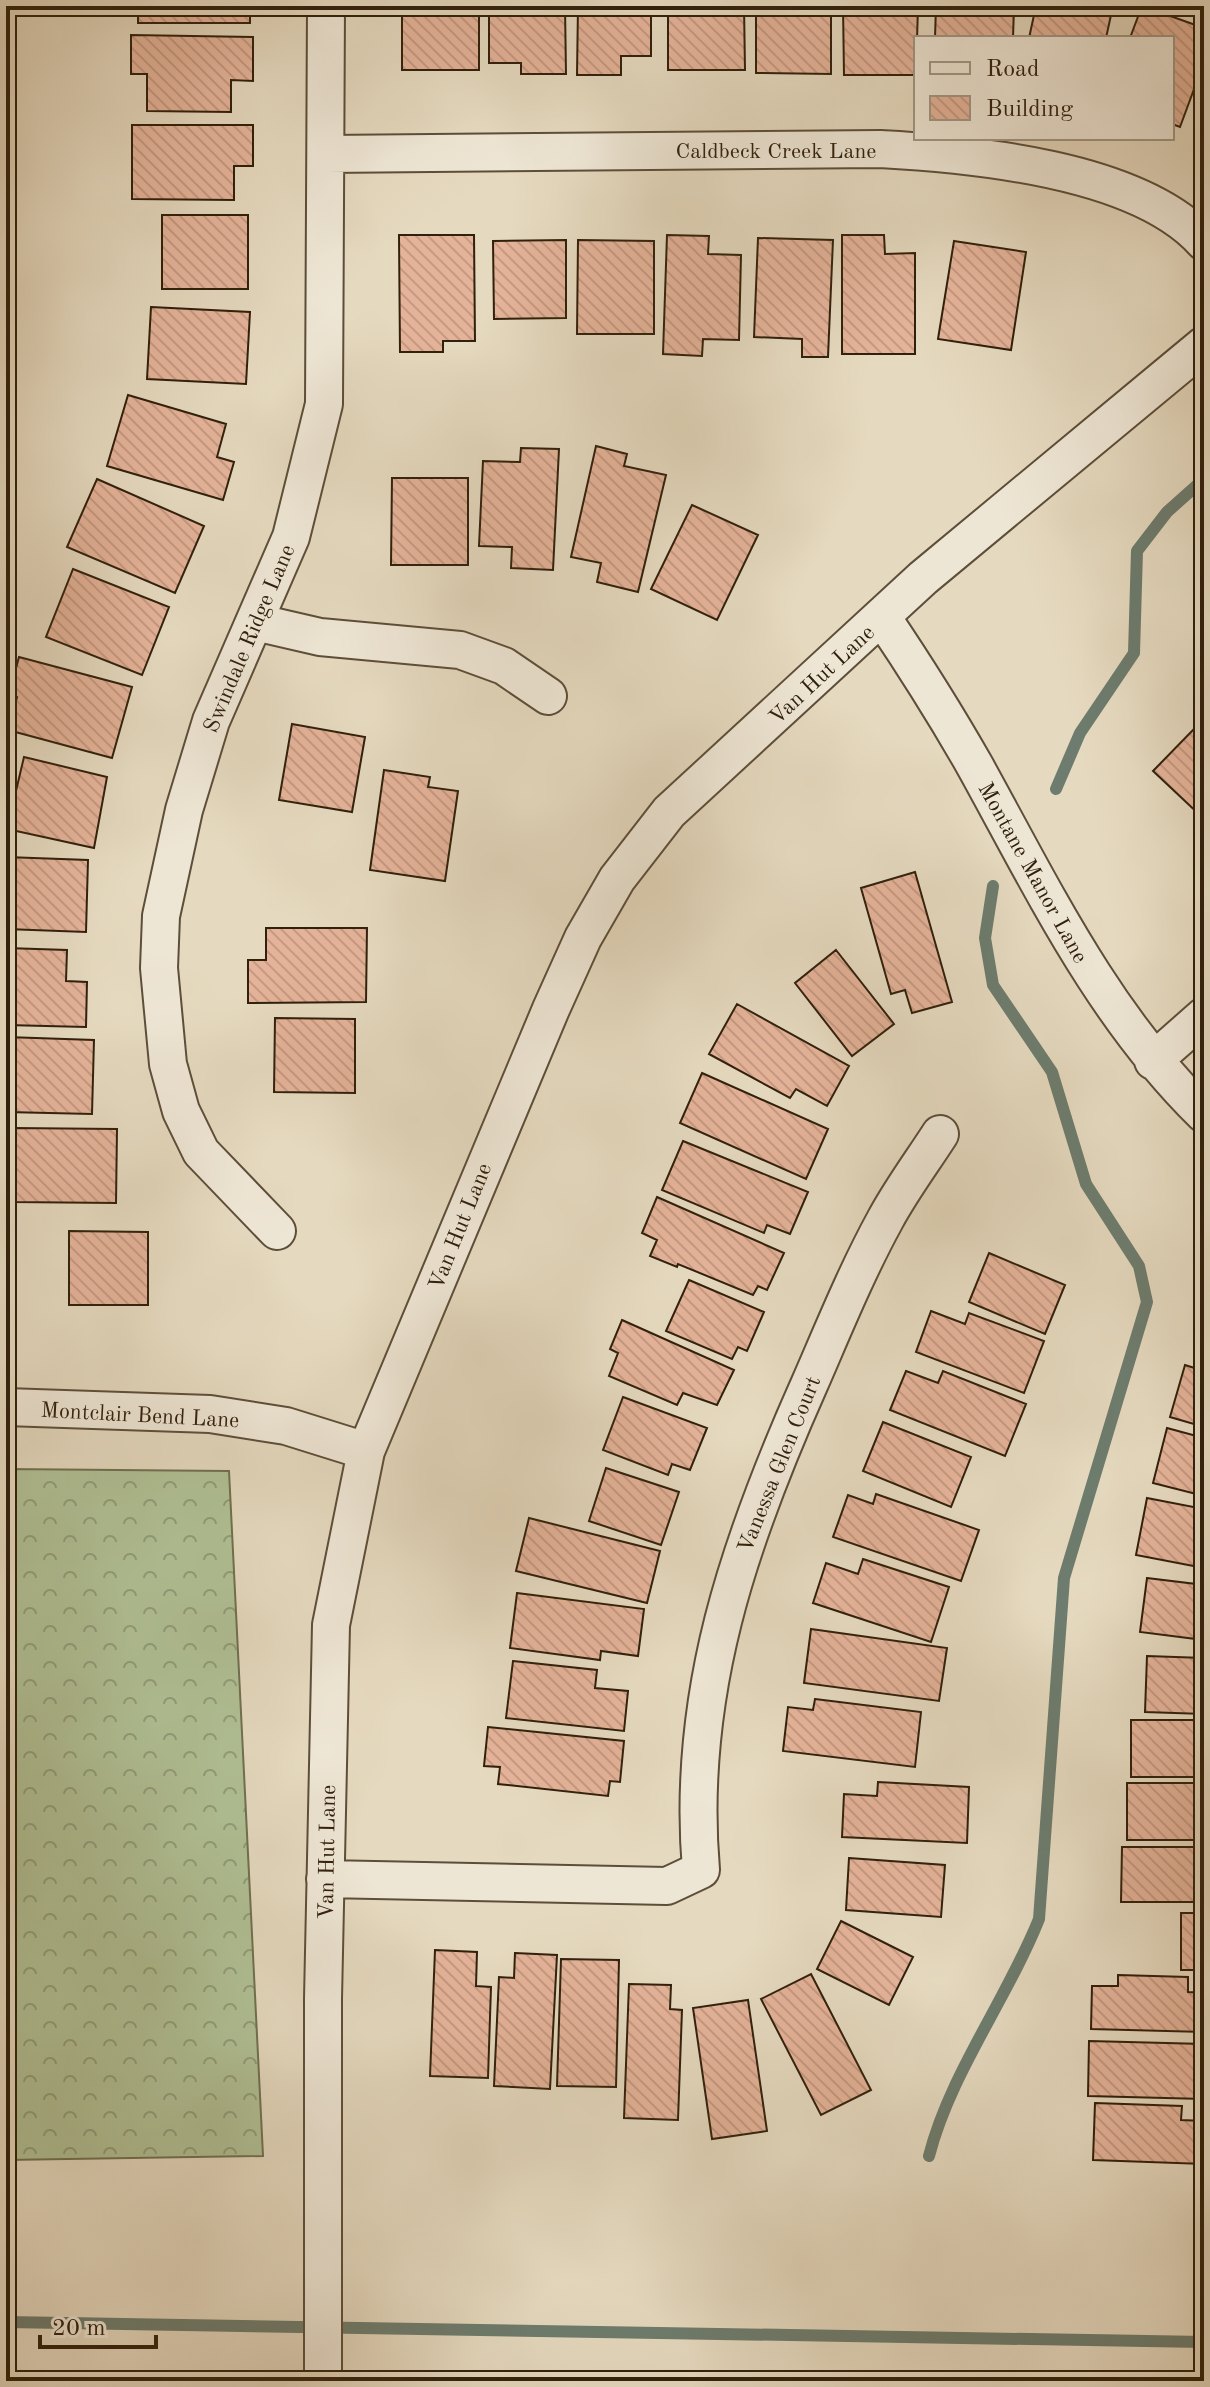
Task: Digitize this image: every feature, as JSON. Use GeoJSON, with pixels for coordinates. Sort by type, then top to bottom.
{"type":"FeatureCollection","features":[{"type":"Feature","properties":{"kind":"street","name":"Swindale Ridge Lane"},"geometry":{"type":"LineString","coordinates":[[277,1231],[201,1152],[181,1111],[168,1064],[160,1007],[161,916],[181,824],[211,721],[291,537],[324,404],[326,6]]}},
{"type":"Feature","properties":{"kind":"street","name":"Caldbeck Creek Lane"},"geometry":{"type":"LineString","coordinates":[[327,154],[864,149],[949,153],[1023,163],[1095,181],[1158,208],[1204,242]]}},
{"type":"Feature","properties":{"kind":"street","name":"Van Hut Lane"},"geometry":{"type":"LineString","coordinates":[[323,2381],[325,1879],[331,1625],[366,1451],[551,1009],[583,938],[617,879],[669,812],[923,578],[1204,345]]}},
{"type":"Feature","properties":{"kind":"street","name":"Montane Manor Lane"},"geometry":{"type":"LineString","coordinates":[[882,617],[931,690],[1047,903],[1153,1061],[1204,1114]]}},
{"type":"Feature","properties":{"kind":"street"},"geometry":{"type":"LineString","coordinates":[[255,622],[320,637],[460,650],[504,666],[548,696]]}},
{"type":"Feature","properties":{"kind":"street"},"geometry":{"type":"LineString","coordinates":[[1153,1061],[1204,1016]]}},
{"type":"Feature","properties":{"kind":"street","name":"Vanessa Glen Court"},"geometry":{"type":"LineString","coordinates":[[325,1879],[667,1886],[701,1870],[698,1778],[705,1699],[731,1586],[766,1483],[829,1339],[885,1219],[940,1134]]}},
{"type":"Feature","properties":{"kind":"street","name":"Montclair Bend Lane"},"geometry":{"type":"LineString","coordinates":[[6,1407],[210,1414],[286,1426],[366,1451]]}},
{"type":"Feature","properties":{"kind":"green space"},"geometry":{"type":"Polygon","coordinates":[[[6,6],[14,6],[9,315],[6,317],[6,6]]]}},
{"type":"Feature","properties":{"kind":"green space"},"geometry":{"type":"Polygon","coordinates":[[[6,1469],[229,1471],[263,2156],[6,2160],[6,1469]]]}},
{"type":"Feature","properties":{"kind":"building"},"geometry":{"type":"Polygon","coordinates":[[[138,6],[250,6],[250,23],[138,23],[138,6]]]}},
{"type":"Feature","properties":{"kind":"building"},"geometry":{"type":"Polygon","coordinates":[[[402,6],[479,6],[479,70],[402,70],[402,6]]]}},
{"type":"Feature","properties":{"kind":"building"},"geometry":{"type":"Polygon","coordinates":[[[489,6],[565,6],[566,74],[521,74],[521,63],[489,63],[489,6]]]}},
{"type":"Feature","properties":{"kind":"building"},"geometry":{"type":"Polygon","coordinates":[[[578,6],[651,6],[651,56],[621,56],[621,75],[577,75],[578,6]]]}},
{"type":"Feature","properties":{"kind":"building"},"geometry":{"type":"Polygon","coordinates":[[[668,6],[744,6],[745,70],[668,70],[668,6]]]}},
{"type":"Feature","properties":{"kind":"building"},"geometry":{"type":"Polygon","coordinates":[[[756,6],[831,6],[831,74],[756,73],[756,6]]]}},
{"type":"Feature","properties":{"kind":"building"},"geometry":{"type":"Polygon","coordinates":[[[843,6],[918,6],[914,75],[844,75],[843,6]]]}},
{"type":"Feature","properties":{"kind":"building"},"geometry":{"type":"Polygon","coordinates":[[[936,6],[1014,6],[1013,36],[935,36],[936,6]]]}},
{"type":"Feature","properties":{"kind":"building"},"geometry":{"type":"Polygon","coordinates":[[[1036,6],[1113,6],[1106,36],[1029,36],[1036,6]]]}},
{"type":"Feature","properties":{"kind":"building"},"geometry":{"type":"Polygon","coordinates":[[[1142,6],[1204,28],[1204,62],[1180,127],[1174,125],[1174,36],[1131,36],[1142,6]]]}},
{"type":"Feature","properties":{"kind":"building"},"geometry":{"type":"Polygon","coordinates":[[[131,35],[253,37],[253,81],[231,80],[231,112],[147,111],[147,74],[131,74],[131,35]]]}},
{"type":"Feature","properties":{"kind":"building"},"geometry":{"type":"Polygon","coordinates":[[[132,125],[253,125],[253,166],[234,166],[234,200],[132,199],[132,125]]]}},
{"type":"Feature","properties":{"kind":"building"},"geometry":{"type":"Polygon","coordinates":[[[162,215],[248,215],[248,289],[162,289],[162,215]]]}},
{"type":"Feature","properties":{"kind":"building"},"geometry":{"type":"Polygon","coordinates":[[[399,235],[474,235],[475,341],[443,341],[443,352],[400,352],[399,235]]]}},
{"type":"Feature","properties":{"kind":"building"},"geometry":{"type":"Polygon","coordinates":[[[667,235],[709,236],[708,254],[741,255],[739,340],[703,339],[702,356],[663,354],[667,235]]]}},
{"type":"Feature","properties":{"kind":"building"},"geometry":{"type":"Polygon","coordinates":[[[842,235],[884,235],[885,254],[915,253],[915,354],[842,354],[842,235]]]}},
{"type":"Feature","properties":{"kind":"building"},"geometry":{"type":"Polygon","coordinates":[[[758,238],[833,240],[828,357],[802,357],[802,339],[754,337],[758,238]]]}},
{"type":"Feature","properties":{"kind":"building"},"geometry":{"type":"Polygon","coordinates":[[[566,240],[566,318],[494,319],[493,241],[566,240]]]}},
{"type":"Feature","properties":{"kind":"building"},"geometry":{"type":"Polygon","coordinates":[[[578,240],[654,241],[654,334],[577,334],[578,240]]]}},
{"type":"Feature","properties":{"kind":"building"},"geometry":{"type":"Polygon","coordinates":[[[954,241],[1026,252],[1011,350],[938,339],[954,241]]]}},
{"type":"Feature","properties":{"kind":"building"},"geometry":{"type":"Polygon","coordinates":[[[151,307],[250,312],[246,384],[147,379],[151,307]]]}},
{"type":"Feature","properties":{"kind":"building"},"geometry":{"type":"Polygon","coordinates":[[[128,395],[226,424],[217,457],[234,462],[223,500],[107,466],[128,395]]]}},
{"type":"Feature","properties":{"kind":"building"},"geometry":{"type":"Polygon","coordinates":[[[596,446],[627,454],[624,466],[666,475],[638,592],[597,582],[601,563],[571,557],[596,446]]]}},
{"type":"Feature","properties":{"kind":"building"},"geometry":{"type":"Polygon","coordinates":[[[521,448],[559,449],[553,570],[511,568],[512,547],[479,546],[483,461],[520,462],[521,448]]]}},
{"type":"Feature","properties":{"kind":"building"},"geometry":{"type":"Polygon","coordinates":[[[392,478],[468,478],[468,565],[391,565],[392,478]]]}},
{"type":"Feature","properties":{"kind":"building"},"geometry":{"type":"Polygon","coordinates":[[[97,479],[204,526],[175,593],[67,547],[97,479]]]}},
{"type":"Feature","properties":{"kind":"building"},"geometry":{"type":"Polygon","coordinates":[[[692,505],[758,535],[717,620],[651,589],[692,505]]]}},
{"type":"Feature","properties":{"kind":"building"},"geometry":{"type":"Polygon","coordinates":[[[73,569],[169,607],[142,675],[46,637],[73,569]]]}},
{"type":"Feature","properties":{"kind":"building"},"geometry":{"type":"Polygon","coordinates":[[[19,657],[132,687],[112,758],[8,730],[17,697],[9,694],[19,657]]]}},
{"type":"Feature","properties":{"kind":"building"},"geometry":{"type":"Polygon","coordinates":[[[292,724],[365,737],[352,812],[279,800],[292,724]]]}},
{"type":"Feature","properties":{"kind":"building"},"geometry":{"type":"Polygon","coordinates":[[[1194,729],[1204,739],[1204,819],[1153,771],[1194,729]]]}},
{"type":"Feature","properties":{"kind":"building"},"geometry":{"type":"Polygon","coordinates":[[[24,757],[107,777],[94,848],[7,829],[24,757]]]}},
{"type":"Feature","properties":{"kind":"building"},"geometry":{"type":"Polygon","coordinates":[[[384,770],[430,777],[428,787],[458,791],[445,881],[370,870],[384,770]]]}},
{"type":"Feature","properties":{"kind":"building"},"geometry":{"type":"Polygon","coordinates":[[[6,857],[88,860],[86,932],[6,929],[6,857]]]}},
{"type":"Feature","properties":{"kind":"building"},"geometry":{"type":"Polygon","coordinates":[[[915,872],[952,1002],[912,1013],[905,990],[891,994],[861,888],[915,872]]]}},
{"type":"Feature","properties":{"kind":"building"},"geometry":{"type":"Polygon","coordinates":[[[266,928],[367,928],[366,1002],[248,1003],[248,960],[266,960],[266,928]]]}},
{"type":"Feature","properties":{"kind":"building"},"geometry":{"type":"Polygon","coordinates":[[[6,948],[67,950],[66,981],[87,982],[86,1027],[6,1025],[6,948]]]}},
{"type":"Feature","properties":{"kind":"building"},"geometry":{"type":"Polygon","coordinates":[[[836,950],[894,1024],[852,1056],[795,983],[836,950]]]}},
{"type":"Feature","properties":{"kind":"building"},"geometry":{"type":"Polygon","coordinates":[[[737,1004],[849,1066],[827,1106],[796,1089],[790,1098],[709,1054],[737,1004]]]}},
{"type":"Feature","properties":{"kind":"building"},"geometry":{"type":"Polygon","coordinates":[[[275,1018],[355,1019],[355,1093],[274,1092],[275,1018]]]}},
{"type":"Feature","properties":{"kind":"building"},"geometry":{"type":"Polygon","coordinates":[[[6,1037],[94,1040],[92,1114],[6,1112],[6,1037]]]}},
{"type":"Feature","properties":{"kind":"building"},"geometry":{"type":"Polygon","coordinates":[[[702,1073],[828,1129],[806,1179],[680,1123],[702,1073]]]}},
{"type":"Feature","properties":{"kind":"building"},"geometry":{"type":"Polygon","coordinates":[[[13,1128],[117,1129],[116,1203],[12,1202],[13,1128]]]}},
{"type":"Feature","properties":{"kind":"building"},"geometry":{"type":"Polygon","coordinates":[[[683,1141],[808,1192],[790,1234],[767,1225],[764,1233],[662,1190],[683,1141]]]}},
{"type":"Feature","properties":{"kind":"building"},"geometry":{"type":"Polygon","coordinates":[[[657,1197],[784,1253],[767,1290],[758,1286],[753,1295],[678,1264],[677,1267],[650,1256],[657,1240],[642,1233],[657,1197]]]}},
{"type":"Feature","properties":{"kind":"building"},"geometry":{"type":"Polygon","coordinates":[[[69,1231],[148,1232],[148,1305],[69,1305],[69,1231]]]}},
{"type":"Feature","properties":{"kind":"building"},"geometry":{"type":"Polygon","coordinates":[[[989,1253],[1065,1285],[1045,1334],[969,1302],[989,1253]]]}},
{"type":"Feature","properties":{"kind":"building"},"geometry":{"type":"Polygon","coordinates":[[[689,1280],[764,1312],[747,1351],[738,1347],[732,1359],[666,1331],[689,1280]]]}},
{"type":"Feature","properties":{"kind":"building"},"geometry":{"type":"Polygon","coordinates":[[[931,1311],[965,1324],[969,1313],[1044,1341],[1024,1393],[916,1352],[931,1311]]]}},
{"type":"Feature","properties":{"kind":"building"},"geometry":{"type":"Polygon","coordinates":[[[622,1320],[734,1370],[717,1405],[683,1393],[677,1405],[609,1376],[618,1353],[610,1349],[622,1320]]]}},
{"type":"Feature","properties":{"kind":"building"},"geometry":{"type":"Polygon","coordinates":[[[1185,1365],[1204,1371],[1204,1427],[1170,1417],[1185,1365]]]}},
{"type":"Feature","properties":{"kind":"building"},"geometry":{"type":"Polygon","coordinates":[[[906,1371],[938,1383],[943,1371],[1026,1404],[1005,1456],[890,1410],[906,1371]]]}},
{"type":"Feature","properties":{"kind":"building"},"geometry":{"type":"Polygon","coordinates":[[[623,1397],[707,1428],[690,1470],[672,1464],[668,1475],[603,1450],[623,1397]]]}},
{"type":"Feature","properties":{"kind":"building"},"geometry":{"type":"Polygon","coordinates":[[[883,1422],[971,1457],[951,1507],[863,1471],[883,1422]]]}},
{"type":"Feature","properties":{"kind":"building"},"geometry":{"type":"Polygon","coordinates":[[[1167,1428],[1204,1438],[1204,1496],[1153,1483],[1167,1428]]]}},
{"type":"Feature","properties":{"kind":"building"},"geometry":{"type":"Polygon","coordinates":[[[606,1468],[679,1492],[661,1545],[589,1521],[606,1468]]]}},
{"type":"Feature","properties":{"kind":"building"},"geometry":{"type":"Polygon","coordinates":[[[876,1494],[979,1530],[961,1581],[833,1537],[848,1495],[873,1504],[876,1494]]]}},
{"type":"Feature","properties":{"kind":"building"},"geometry":{"type":"Polygon","coordinates":[[[1147,1498],[1204,1509],[1204,1568],[1136,1555],[1147,1498]]]}},
{"type":"Feature","properties":{"kind":"building"},"geometry":{"type":"Polygon","coordinates":[[[529,1518],[660,1551],[647,1603],[516,1571],[529,1518]]]}},
{"type":"Feature","properties":{"kind":"building"},"geometry":{"type":"Polygon","coordinates":[[[863,1559],[949,1587],[931,1642],[813,1603],[826,1563],[858,1574],[863,1559]]]}},
{"type":"Feature","properties":{"kind":"building"},"geometry":{"type":"Polygon","coordinates":[[[1147,1578],[1204,1585],[1204,1640],[1140,1632],[1147,1578]]]}},
{"type":"Feature","properties":{"kind":"building"},"geometry":{"type":"Polygon","coordinates":[[[517,1593],[644,1609],[638,1656],[601,1651],[600,1660],[510,1648],[517,1593]]]}},
{"type":"Feature","properties":{"kind":"building"},"geometry":{"type":"Polygon","coordinates":[[[811,1629],[947,1648],[939,1701],[804,1683],[811,1629]]]}},
{"type":"Feature","properties":{"kind":"building"},"geometry":{"type":"Polygon","coordinates":[[[1147,1656],[1204,1658],[1204,1714],[1145,1712],[1147,1656]]]}},
{"type":"Feature","properties":{"kind":"building"},"geometry":{"type":"Polygon","coordinates":[[[513,1661],[597,1670],[595,1688],[628,1691],[624,1731],[506,1718],[513,1661]]]}},
{"type":"Feature","properties":{"kind":"building"},"geometry":{"type":"Polygon","coordinates":[[[815,1699],[921,1712],[915,1767],[783,1751],[788,1707],[813,1710],[815,1699]]]}},
{"type":"Feature","properties":{"kind":"building"},"geometry":{"type":"Polygon","coordinates":[[[1131,1720],[1204,1720],[1204,1777],[1131,1777],[1131,1720]]]}},
{"type":"Feature","properties":{"kind":"building"},"geometry":{"type":"Polygon","coordinates":[[[488,1727],[624,1741],[620,1782],[610,1781],[608,1796],[498,1784],[500,1767],[484,1766],[488,1727]]]}},
{"type":"Feature","properties":{"kind":"building"},"geometry":{"type":"Polygon","coordinates":[[[878,1782],[969,1787],[967,1843],[842,1837],[844,1794],[877,1796],[878,1782]]]}},
{"type":"Feature","properties":{"kind":"building"},"geometry":{"type":"Polygon","coordinates":[[[1127,1783],[1204,1783],[1204,1840],[1127,1840],[1127,1783]]]}},
{"type":"Feature","properties":{"kind":"building"},"geometry":{"type":"Polygon","coordinates":[[[1122,1847],[1204,1847],[1204,1902],[1121,1902],[1122,1847]]]}},
{"type":"Feature","properties":{"kind":"building"},"geometry":{"type":"Polygon","coordinates":[[[849,1858],[945,1865],[941,1917],[846,1910],[849,1858]]]}},
{"type":"Feature","properties":{"kind":"building"},"geometry":{"type":"Polygon","coordinates":[[[1181,1913],[1204,1913],[1204,1970],[1181,1970],[1181,1913]]]}},
{"type":"Feature","properties":{"kind":"building"},"geometry":{"type":"Polygon","coordinates":[[[841,1921],[913,1957],[889,2005],[817,1969],[841,1921]]]}},
{"type":"Feature","properties":{"kind":"building"},"geometry":{"type":"Polygon","coordinates":[[[435,1950],[477,1952],[476,1986],[491,1987],[488,2078],[430,2076],[435,1950]]]}},
{"type":"Feature","properties":{"kind":"building"},"geometry":{"type":"Polygon","coordinates":[[[515,1953],[557,1955],[550,2089],[494,2086],[499,1977],[514,1978],[515,1953]]]}},
{"type":"Feature","properties":{"kind":"building"},"geometry":{"type":"Polygon","coordinates":[[[561,1959],[619,1960],[616,2087],[557,2086],[561,1959]]]}},
{"type":"Feature","properties":{"kind":"building"},"geometry":{"type":"Polygon","coordinates":[[[811,1974],[871,2090],[821,2115],[761,1999],[811,1974]]]}},
{"type":"Feature","properties":{"kind":"building"},"geometry":{"type":"Polygon","coordinates":[[[1118,1975],[1188,1977],[1188,1992],[1204,1993],[1204,2032],[1091,2029],[1092,1986],[1118,1986],[1118,1975]]]}},
{"type":"Feature","properties":{"kind":"building"},"geometry":{"type":"Polygon","coordinates":[[[629,1984],[671,1985],[670,2009],[682,2010],[678,2120],[624,2118],[629,1984]]]}},
{"type":"Feature","properties":{"kind":"building"},"geometry":{"type":"Polygon","coordinates":[[[748,2000],[767,2131],[712,2139],[693,2008],[748,2000]]]}},
{"type":"Feature","properties":{"kind":"building"},"geometry":{"type":"Polygon","coordinates":[[[1089,2041],[1204,2044],[1204,2099],[1088,2096],[1089,2041]]]}},
{"type":"Feature","properties":{"kind":"building"},"geometry":{"type":"Polygon","coordinates":[[[1095,2103],[1182,2106],[1181,2120],[1204,2121],[1204,2164],[1093,2160],[1095,2103]]]}},
{"type":"Feature","properties":{"kind":"waterway"},"geometry":{"type":"LineString","coordinates":[[1056,789],[1080,733],[1134,653],[1137,551],[1167,512],[1204,479]]}},
{"type":"Feature","properties":{"kind":"waterway"},"geometry":{"type":"LineString","coordinates":[[929,2156],[951,2096],[1039,1919],[1064,1578],[1147,1302],[1139,1266],[1086,1184],[1052,1072],[993,985],[985,938],[993,886]]}},
{"type":"Feature","properties":{"kind":"waterway"},"geometry":{"type":"LineString","coordinates":[[6,2322],[1204,2342]]}}]}
